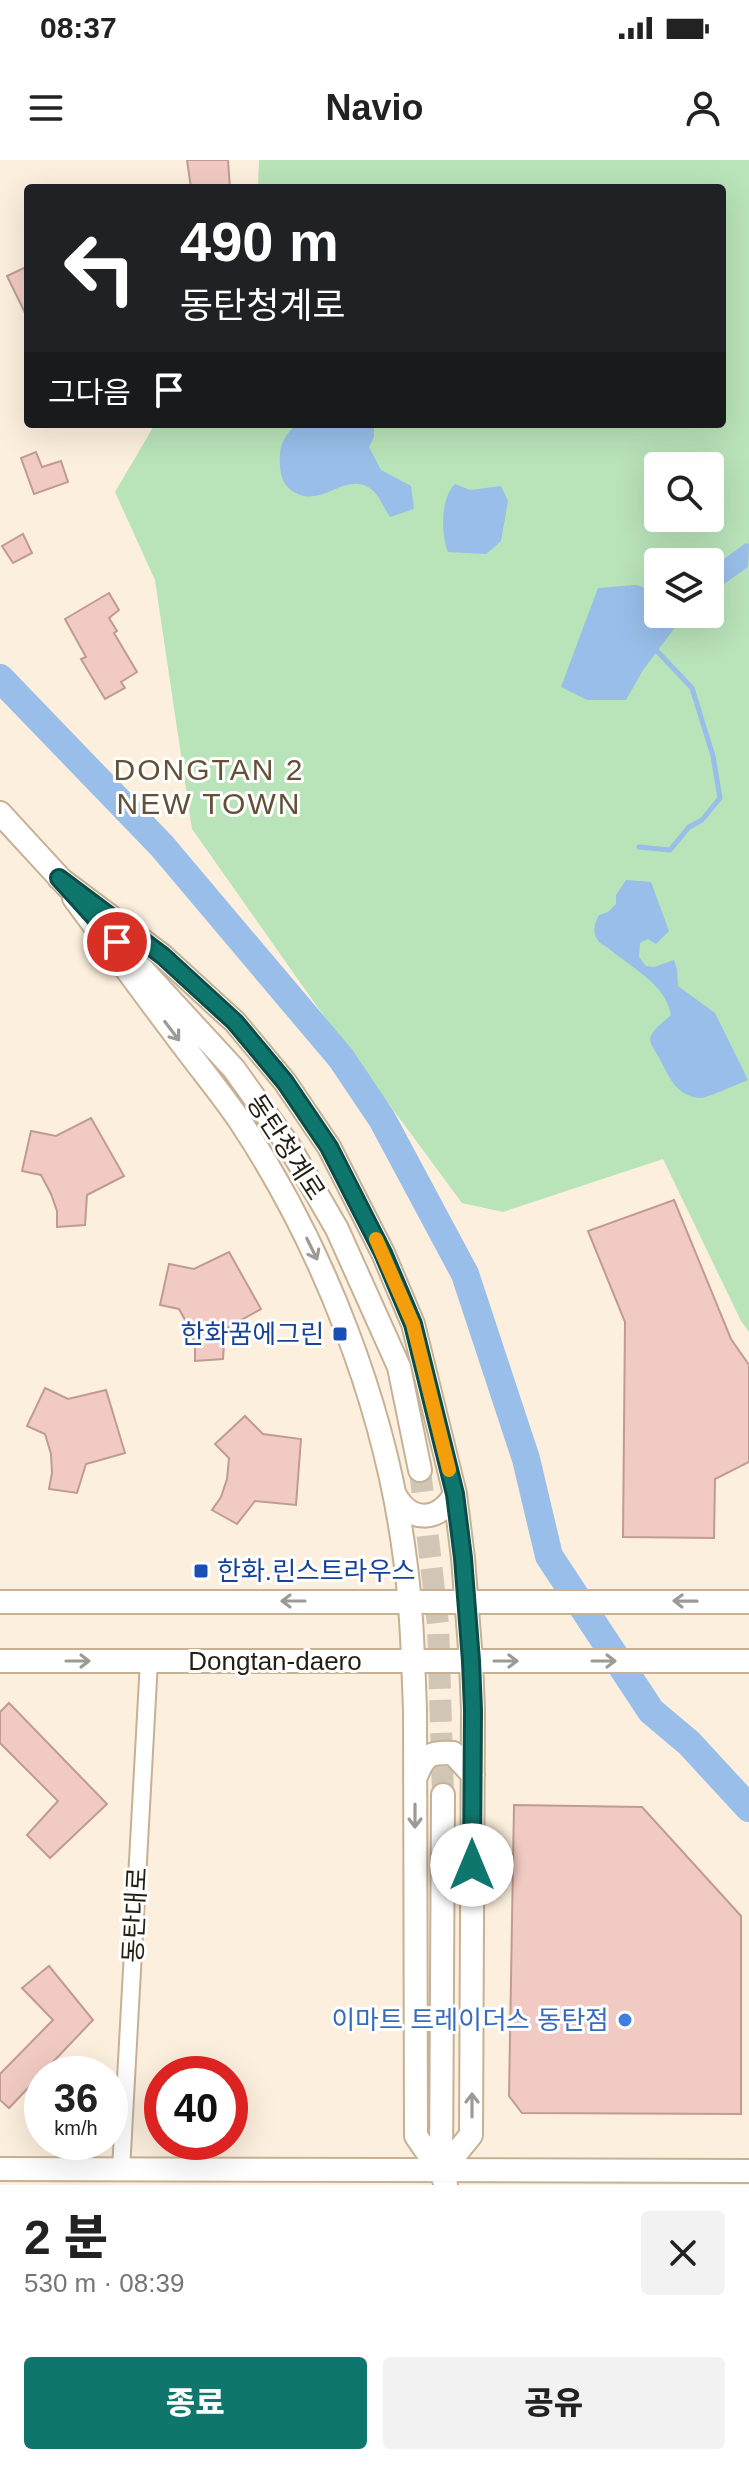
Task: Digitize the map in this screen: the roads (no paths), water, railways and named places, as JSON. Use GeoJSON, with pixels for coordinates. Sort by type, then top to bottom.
{"type":"FeatureCollection","features":[{"type":"Feature","properties":{"kind":"street"},"geometry":{"type":"LineString","coordinates":[[0,813],[59,878],[240,1121],[288,1200],[318,1261],[367,1386],[394,1492],[406,1560],[415,1710],[416,2136],[442,2181]]}},
{"type":"Feature","properties":{"kind":"street"},"geometry":{"type":"LineString","coordinates":[[59,878],[163,956],[235,1022],[285,1082],[329,1147],[383,1253],[413,1324],[455,1494],[463,1558],[473,1710],[471,2135],[442,2181]]}},
{"type":"Feature","properties":{"kind":"street","name":"동탄청계로"},"geometry":{"type":"LineString","coordinates":[[59,878],[234,1069],[289,1146],[337,1229],[399,1367],[420,1470]]}},
{"type":"Feature","properties":{"kind":"street"},"geometry":{"type":"LineString","coordinates":[[394,1492],[400,1504],[421,1516],[434,1515],[448,1507],[455,1494]]}},
{"type":"Feature","properties":{"kind":"street"},"geometry":{"type":"LineString","coordinates":[[0,1602],[749,1602]]}},
{"type":"Feature","properties":{"kind":"street","name":"Dongtan-daero"},"geometry":{"type":"LineString","coordinates":[[0,1661],[749,1661]]}},
{"type":"Feature","properties":{"kind":"street","name":"동탄대로"},"geometry":{"type":"LineString","coordinates":[[121,2170],[149,1661]]}},
{"type":"Feature","properties":{"kind":"street"},"geometry":{"type":"LineString","coordinates":[[415,1779],[422,1759],[435,1752],[453,1753],[473,1775]]}},
{"type":"Feature","properties":{"kind":"street"},"geometry":{"type":"LineString","coordinates":[[442,2181],[443,1795]]}},
{"type":"Feature","properties":{"kind":"street"},"geometry":{"type":"LineString","coordinates":[[0,2169],[442,2181],[749,2171]]}},
{"type":"Feature","properties":{"kind":"water"},"geometry":{"type":"Polygon","coordinates":[[[293,428],[374,428],[369,447],[381,470],[411,486],[414,509],[390,517],[375,493],[358,484],[312,496],[291,490],[281,475],[280,465],[281,446],[293,428]]]}},
{"type":"Feature","properties":{"kind":"water"},"geometry":{"type":"Polygon","coordinates":[[[455,484],[470,490],[501,486],[508,501],[501,541],[486,554],[448,552],[443,516],[450,490],[455,484]]]}},
{"type":"Feature","properties":{"kind":"water"},"geometry":{"type":"Polygon","coordinates":[[[749,544],[748,567],[724,584],[724,559],[749,544]]]}},
{"type":"Feature","properties":{"kind":"water"},"geometry":{"type":"Polygon","coordinates":[[[636,585],[644,588],[644,628],[674,628],[643,670],[626,700],[587,700],[561,687],[598,588],[636,585]]]}},
{"type":"Feature","properties":{"kind":"water"},"geometry":{"type":"Polygon","coordinates":[[[626,880],[651,882],[669,931],[656,944],[648,939],[640,943],[639,957],[646,966],[654,967],[674,960],[678,986],[715,1013],[748,1080],[701,1098],[684,1093],[669,1077],[650,1039],[671,1015],[668,1004],[654,985],[600,943],[595,933],[599,915],[616,904],[616,895],[626,880]]]}},
{"type":"Feature","properties":{"kind":"waterway"},"geometry":{"type":"LineString","coordinates":[[639,847],[670,850],[720,798],[713,756],[692,688],[657,651]]}},
{"type":"Feature","properties":{"kind":"waterway"},"geometry":{"type":"LineString","coordinates":[[0,678],[162,846],[341,1058],[382,1119],[465,1274],[526,1459],[549,1556],[651,1711],[689,1743],[749,1808]]}},
{"type":"Feature","properties":{"kind":"tunnel"},"geometry":{"type":"LineString","coordinates":[[420,1470],[438,1624],[443,1795]]}},
{"type":"Feature","properties":{"kind":"place","name":"한화꿈에그린"},"geometry":{"type":"Point","coordinates":[340,1334]}},
{"type":"Feature","properties":{"kind":"place","name":"한화.린스트라우스"},"geometry":{"type":"Point","coordinates":[201,1571]}},
{"type":"Feature","properties":{"kind":"place","name":"이마트 트레이더스 동탄점"},"geometry":{"type":"Point","coordinates":[625,2020]}},
{"type":"Feature","properties":{"kind":"district","name":"DONGTAN 2 NEW TOWN"},"geometry":{"type":"Point","coordinates":[209,786]}}]}
